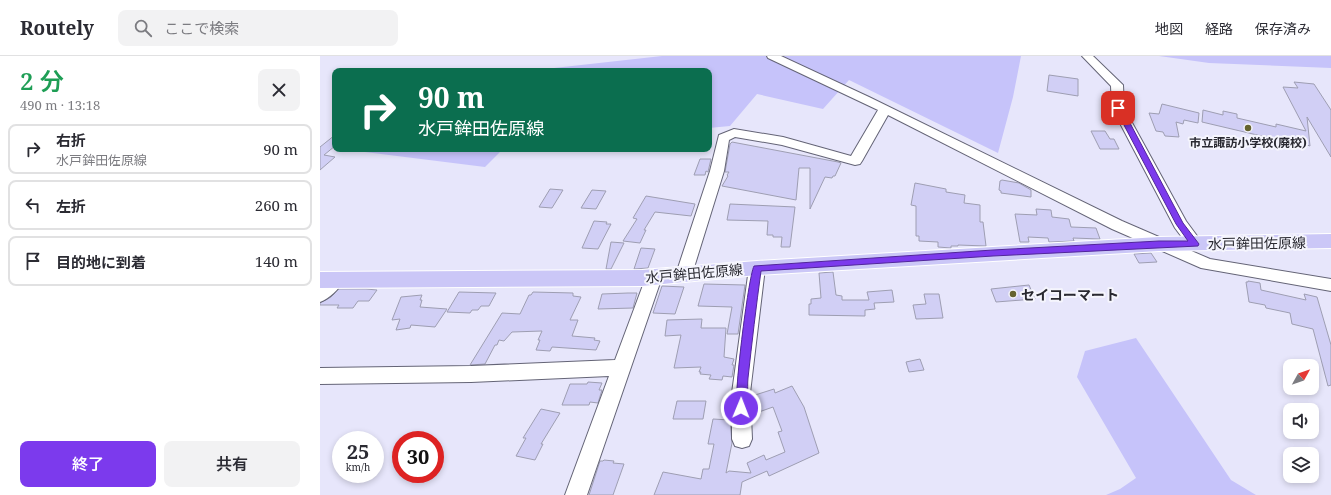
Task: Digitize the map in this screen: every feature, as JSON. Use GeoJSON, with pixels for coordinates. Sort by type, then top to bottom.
{"type":"FeatureCollection","features":[{"type":"Feature","properties":{"kind":"main road","name":"水戸鉾田佐原線"},"geometry":{"type":"LineString","coordinates":[[328,280],[654,277],[757,268],[1159,244],[1331,241]]}},
{"type":"Feature","properties":{"kind":"street"},"geometry":{"type":"LineString","coordinates":[[772,56],[885,109],[1117,225],[1207,264],[1331,285]]}},
{"type":"Feature","properties":{"kind":"street"},"geometry":{"type":"LineString","coordinates":[[1087,56],[1117,85],[1118,108],[1180,224],[1194,244]]}},
{"type":"Feature","properties":{"kind":"street"},"geometry":{"type":"LineString","coordinates":[[684,274],[717,171],[723,138],[734,132],[783,141],[855,161],[885,109]]}},
{"type":"Feature","properties":{"kind":"street"},"geometry":{"type":"LineString","coordinates":[[742,439],[741,393],[757,268]]}},
{"type":"Feature","properties":{"kind":"street"},"geometry":{"type":"LineString","coordinates":[[576,495],[654,277]]}},
{"type":"Feature","properties":{"kind":"street"},"geometry":{"type":"LineString","coordinates":[[320,296],[328,280]]}},
{"type":"Feature","properties":{"kind":"street"},"geometry":{"type":"LineString","coordinates":[[320,376],[435,376],[542,373],[622,367]]}},
{"type":"Feature","properties":{"kind":"shaded area"},"geometry":{"type":"Polygon","coordinates":[[[662,56],[1021,56],[1013,97],[998,153],[849,80],[823,109],[757,94],[730,126],[712,128],[712,68],[554,68],[662,56]]]}},
{"type":"Feature","properties":{"kind":"shaded area"},"geometry":{"type":"Polygon","coordinates":[[[1159,56],[1331,56],[1331,68],[1209,63],[1159,56]]]}},
{"type":"Feature","properties":{"kind":"shaded area"},"geometry":{"type":"Polygon","coordinates":[[[365,152],[500,152],[485,167],[365,152]]]}},
{"type":"Feature","properties":{"kind":"shaded area"},"geometry":{"type":"Polygon","coordinates":[[[1136,338],[1231,480],[1256,495],[1106,495],[1120,489],[1136,478],[1077,377],[1085,351],[1136,338]]]}},
{"type":"Feature","properties":{"kind":"building"},"geometry":{"type":"Polygon","coordinates":[[[1049,75],[1078,79],[1078,96],[1047,91],[1049,75]]]}},
{"type":"Feature","properties":{"kind":"building"},"geometry":{"type":"Polygon","coordinates":[[[1294,82],[1314,84],[1331,110],[1331,157],[1307,117],[1310,146],[1304,144],[1304,146],[1202,122],[1203,110],[1223,115],[1223,111],[1237,114],[1237,118],[1276,127],[1276,124],[1306,131],[1283,87],[1298,88],[1294,82]]]}},
{"type":"Feature","properties":{"kind":"building"},"geometry":{"type":"Polygon","coordinates":[[[1162,104],[1199,113],[1198,123],[1184,120],[1183,124],[1176,122],[1179,137],[1165,136],[1163,132],[1156,131],[1149,113],[1159,114],[1162,104]]]}},
{"type":"Feature","properties":{"kind":"building"},"geometry":{"type":"Polygon","coordinates":[[[1091,131],[1105,131],[1110,139],[1114,139],[1119,149],[1100,149],[1091,131]]]}},
{"type":"Feature","properties":{"kind":"building"},"geometry":{"type":"Polygon","coordinates":[[[332,137],[332,148],[324,155],[335,157],[320,170],[320,147],[332,137]]]}},
{"type":"Feature","properties":{"kind":"building"},"geometry":{"type":"Polygon","coordinates":[[[732,142],[841,163],[835,176],[832,178],[825,177],[810,209],[810,168],[799,168],[796,200],[722,186],[729,172],[725,172],[730,144],[732,142]]]}},
{"type":"Feature","properties":{"kind":"building"},"geometry":{"type":"Polygon","coordinates":[[[700,159],[711,159],[708,172],[706,171],[705,175],[694,175],[700,159]]]}},
{"type":"Feature","properties":{"kind":"building"},"geometry":{"type":"Polygon","coordinates":[[[1002,180],[1019,183],[1031,190],[1031,197],[1001,193],[999,190],[1000,181],[1002,180]]]}},
{"type":"Feature","properties":{"kind":"building"},"geometry":{"type":"Polygon","coordinates":[[[915,183],[946,189],[946,192],[965,195],[964,203],[980,205],[980,222],[983,222],[986,246],[958,245],[951,246],[951,248],[938,247],[938,242],[919,241],[919,236],[916,236],[916,206],[911,205],[915,183]]]}},
{"type":"Feature","properties":{"kind":"building"},"geometry":{"type":"Polygon","coordinates":[[[550,189],[563,190],[552,208],[539,207],[550,189]]]}},
{"type":"Feature","properties":{"kind":"building"},"geometry":{"type":"Polygon","coordinates":[[[592,190],[606,191],[596,209],[581,208],[592,190]]]}},
{"type":"Feature","properties":{"kind":"building"},"geometry":{"type":"Polygon","coordinates":[[[646,196],[695,204],[691,216],[655,212],[644,230],[646,230],[640,243],[623,241],[637,219],[633,218],[646,196]]]}},
{"type":"Feature","properties":{"kind":"building"},"geometry":{"type":"Polygon","coordinates":[[[730,204],[795,207],[790,247],[781,247],[782,237],[767,235],[768,221],[727,220],[730,204]]]}},
{"type":"Feature","properties":{"kind":"building"},"geometry":{"type":"Polygon","coordinates":[[[1036,209],[1051,210],[1052,217],[1069,219],[1071,227],[1096,228],[1100,239],[1073,238],[1074,241],[1049,242],[1048,238],[1028,237],[1029,242],[1020,242],[1015,214],[1037,215],[1036,209]]]}},
{"type":"Feature","properties":{"kind":"building"},"geometry":{"type":"Polygon","coordinates":[[[594,221],[607,222],[606,224],[611,224],[598,249],[582,248],[594,221]]]}},
{"type":"Feature","properties":{"kind":"building"},"geometry":{"type":"Polygon","coordinates":[[[611,242],[624,243],[611,269],[606,269],[611,242]]]}},
{"type":"Feature","properties":{"kind":"building"},"geometry":{"type":"Polygon","coordinates":[[[641,248],[655,249],[648,268],[634,269],[641,248]]]}},
{"type":"Feature","properties":{"kind":"building"},"geometry":{"type":"Polygon","coordinates":[[[1151,253],[1157,262],[1139,263],[1134,254],[1151,253]]]}},
{"type":"Feature","properties":{"kind":"building"},"geometry":{"type":"Polygon","coordinates":[[[833,272],[836,295],[842,296],[842,300],[869,300],[867,292],[892,290],[894,302],[874,303],[875,309],[865,310],[865,316],[809,315],[809,304],[811,304],[811,299],[821,298],[819,273],[833,272]]]}},
{"type":"Feature","properties":{"kind":"building"},"geometry":{"type":"Polygon","coordinates":[[[1246,282],[1260,283],[1261,290],[1306,300],[1304,294],[1317,297],[1331,345],[1331,385],[1328,386],[1313,329],[1292,324],[1290,313],[1266,308],[1265,305],[1249,302],[1246,282]]]}},
{"type":"Feature","properties":{"kind":"building"},"geometry":{"type":"Polygon","coordinates":[[[704,284],[745,285],[738,334],[727,334],[732,307],[698,306],[704,284]]]}},
{"type":"Feature","properties":{"kind":"building","name":"セイコーマート"},"geometry":{"type":"Polygon","coordinates":[[[1029,285],[1035,299],[996,302],[991,289],[1029,285]]]}},
{"type":"Feature","properties":{"kind":"building"},"geometry":{"type":"Polygon","coordinates":[[[662,286],[684,287],[675,314],[653,313],[662,286]]]}},
{"type":"Feature","properties":{"kind":"building"},"geometry":{"type":"Polygon","coordinates":[[[339,289],[377,290],[369,301],[358,301],[353,308],[337,308],[339,305],[320,305],[320,303],[331,297],[339,289]]]}},
{"type":"Feature","properties":{"kind":"building"},"geometry":{"type":"Polygon","coordinates":[[[459,292],[496,293],[489,306],[481,306],[478,310],[472,310],[470,313],[447,312],[459,292]]]}},
{"type":"Feature","properties":{"kind":"building"},"geometry":{"type":"Polygon","coordinates":[[[533,292],[573,293],[573,296],[581,297],[570,320],[578,320],[572,336],[595,338],[594,340],[600,341],[596,350],[552,347],[550,351],[536,350],[542,331],[512,332],[504,341],[499,340],[485,364],[470,365],[502,313],[520,314],[529,295],[533,292]]]}},
{"type":"Feature","properties":{"kind":"building"},"geometry":{"type":"Polygon","coordinates":[[[637,293],[633,308],[598,309],[602,294],[637,293]]]}},
{"type":"Feature","properties":{"kind":"building"},"geometry":{"type":"Polygon","coordinates":[[[924,294],[939,294],[943,318],[916,319],[913,305],[926,304],[924,294]]]}},
{"type":"Feature","properties":{"kind":"building"},"geometry":{"type":"Polygon","coordinates":[[[422,295],[420,307],[447,309],[435,327],[411,325],[410,328],[396,330],[400,319],[392,320],[401,297],[422,295]]]}},
{"type":"Feature","properties":{"kind":"building"},"geometry":{"type":"Polygon","coordinates":[[[702,319],[701,328],[726,328],[724,357],[734,359],[732,365],[734,365],[732,377],[723,376],[722,380],[709,379],[711,375],[700,374],[701,372],[699,372],[701,367],[674,368],[681,335],[665,336],[667,320],[702,319]]]}},
{"type":"Feature","properties":{"kind":"building"},"geometry":{"type":"Polygon","coordinates":[[[920,359],[924,370],[909,372],[906,362],[920,359]]]}},
{"type":"Feature","properties":{"kind":"building"},"geometry":{"type":"Polygon","coordinates":[[[588,382],[602,383],[599,390],[602,390],[598,403],[590,402],[589,405],[562,405],[570,384],[587,384],[588,382]]]}},
{"type":"Feature","properties":{"kind":"building"},"geometry":{"type":"Polygon","coordinates":[[[792,386],[804,407],[819,453],[769,476],[767,471],[742,482],[740,495],[654,495],[663,472],[701,479],[703,469],[709,469],[714,444],[708,444],[713,419],[730,420],[732,443],[726,473],[729,471],[751,473],[747,463],[764,455],[766,460],[785,452],[778,432],[782,431],[773,407],[756,413],[752,396],[774,389],[775,393],[792,386]]]}},
{"type":"Feature","properties":{"kind":"building"},"geometry":{"type":"Polygon","coordinates":[[[677,401],[706,401],[703,419],[673,419],[677,401]]]}},
{"type":"Feature","properties":{"kind":"building"},"geometry":{"type":"Polygon","coordinates":[[[541,409],[560,413],[541,444],[543,444],[535,460],[516,456],[526,438],[523,438],[541,409]]]}},
{"type":"Feature","properties":{"kind":"building"},"geometry":{"type":"Polygon","coordinates":[[[604,460],[624,464],[613,495],[589,495],[600,461],[604,460]]]}},
{"type":"Feature","properties":{"kind":"place","name":"市立諏訪小学校(廃校)"},"geometry":{"type":"Point","coordinates":[1248,128]}},
{"type":"Feature","properties":{"kind":"place","name":"セイコーマート"},"geometry":{"type":"Point","coordinates":[1013,294]}},
{"type":"Feature","properties":{"kind":"route"},"geometry":{"type":"LineString","coordinates":[[741,408],[741,393],[748,331],[757,268],[993,253],[1159,244],[1194,244],[1180,224],[1118,108]]}}]}
